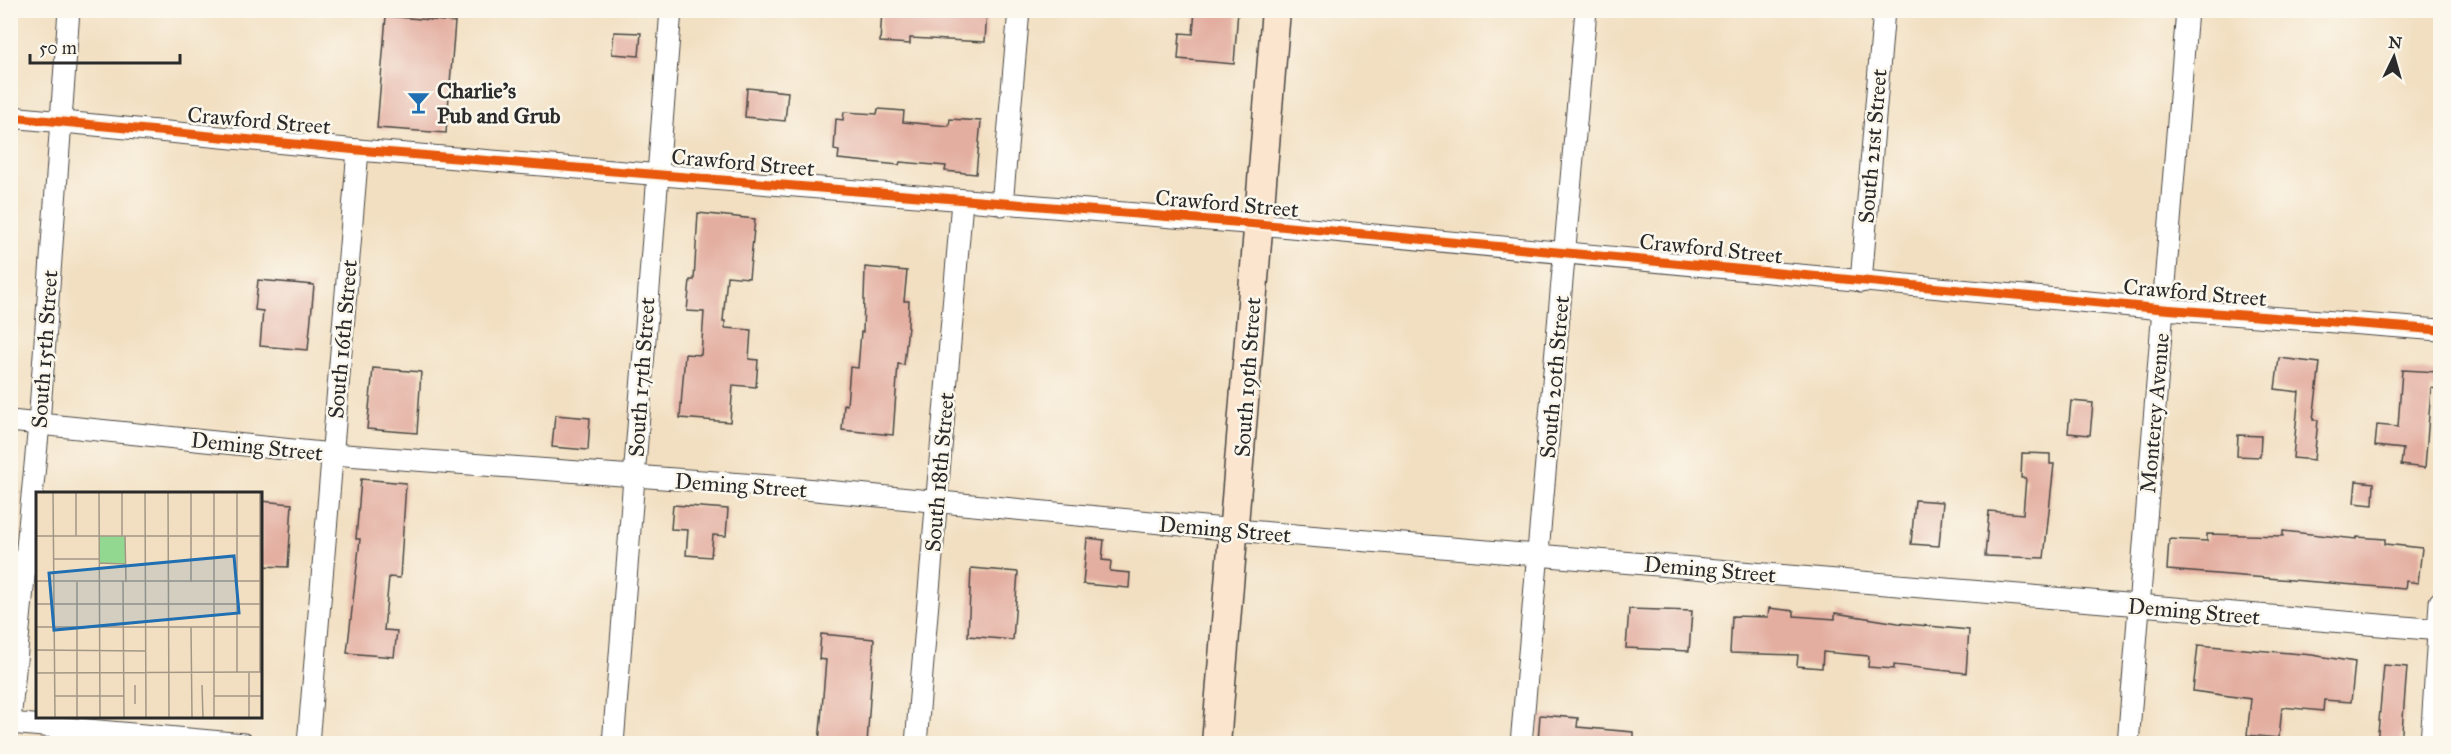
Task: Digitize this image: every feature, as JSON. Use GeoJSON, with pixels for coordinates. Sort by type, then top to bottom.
{"type":"FeatureCollection","features":[{"type":"Feature","properties":{"kind":"street","name":"South 15th Street"},"geometry":{"type":"LineString","coordinates":[[10,723],[39,424],[69,10]]}},
{"type":"Feature","properties":{"kind":"street","name":"South 17th Street"},"geometry":{"type":"LineString","coordinates":[[613,744],[657,174],[672,10]]}},
{"type":"Feature","properties":{"kind":"street"},"geometry":{"type":"LineString","coordinates":[[1002,205],[1019,10]]}},
{"type":"Feature","properties":{"kind":"street","name":"South 19th Street"},"geometry":{"type":"LineString","coordinates":[[1216,744],[1276,10]]}},
{"type":"Feature","properties":{"kind":"street","name":"South 20th Street"},"geometry":{"type":"LineString","coordinates":[[1521,744],[1586,10]]}},
{"type":"Feature","properties":{"kind":"street","name":"South 21st Street"},"geometry":{"type":"LineString","coordinates":[[1861,282],[1884,10]]}},
{"type":"Feature","properties":{"kind":"street","name":"Monterey Avenue"},"geometry":{"type":"LineString","coordinates":[[2128,744],[2187,10]]}},
{"type":"Feature","properties":{"kind":"street","name":"Crawford Street"},"geometry":{"type":"LineString","coordinates":[[10,117],[358,150],[1002,205],[1258,224],[2163,309],[2440,330]]}},
{"type":"Feature","properties":{"kind":"street","name":"South 16th Street"},"geometry":{"type":"LineString","coordinates":[[308,744],[358,150]]}},
{"type":"Feature","properties":{"kind":"street","name":"South 18th Street"},"geometry":{"type":"LineString","coordinates":[[916,744],[962,201]]}},
{"type":"Feature","properties":{"kind":"street","name":"Deming Street"},"geometry":{"type":"LineString","coordinates":[[10,422],[332,454],[784,487],[1235,530],[2138,607],[2439,630]]}},
{"type":"Feature","properties":{"kind":"street"},"geometry":{"type":"LineString","coordinates":[[2431,744],[2440,602]]}},
{"type":"Feature","properties":{"kind":"street"},"geometry":{"type":"LineString","coordinates":[[10,723],[244,744]]}},
{"type":"Feature","properties":{"kind":"building"},"geometry":{"type":"Polygon","coordinates":[[[882,10],[987,10],[985,42],[910,38],[910,44],[880,42],[882,10]]]}},
{"type":"Feature","properties":{"kind":"building"},"geometry":{"type":"Polygon","coordinates":[[[1195,10],[1238,10],[1234,64],[1178,59],[1180,33],[1193,34],[1195,10]]]}},
{"type":"Feature","properties":{"kind":"building"},"geometry":{"type":"Polygon","coordinates":[[[386,16],[455,22],[446,133],[377,128],[386,16]]]}},
{"type":"Feature","properties":{"kind":"building"},"geometry":{"type":"Polygon","coordinates":[[[614,32],[641,33],[639,56],[612,54],[614,32]]]}},
{"type":"Feature","properties":{"kind":"building"},"geometry":{"type":"Polygon","coordinates":[[[747,88],[788,92],[785,121],[745,117],[747,88]]]}},
{"type":"Feature","properties":{"kind":"building"},"geometry":{"type":"Polygon","coordinates":[[[878,109],[904,111],[903,122],[949,126],[950,119],[981,121],[976,174],[945,171],[946,166],[900,162],[899,165],[838,159],[839,151],[834,150],[836,119],[843,120],[844,112],[877,114],[878,109]]]}},
{"type":"Feature","properties":{"kind":"building"},"geometry":{"type":"Polygon","coordinates":[[[698,213],[755,219],[749,278],[727,276],[723,321],[725,321],[725,328],[751,330],[749,359],[758,360],[756,387],[733,385],[730,422],[680,418],[685,354],[701,355],[704,312],[687,311],[690,280],[694,280],[698,213]]]}},
{"type":"Feature","properties":{"kind":"building"},"geometry":{"type":"Polygon","coordinates":[[[865,267],[907,271],[904,301],[909,301],[908,326],[904,365],[898,364],[893,435],[842,430],[844,404],[847,405],[850,367],[858,368],[861,332],[863,332],[865,267]]]}},
{"type":"Feature","properties":{"kind":"building"},"geometry":{"type":"Polygon","coordinates":[[[258,280],[314,285],[308,350],[260,346],[263,311],[255,310],[258,280]]]}},
{"type":"Feature","properties":{"kind":"building"},"geometry":{"type":"Polygon","coordinates":[[[2279,358],[2320,363],[2313,420],[2318,420],[2314,460],[2293,458],[2299,392],[2275,389],[2279,358]]]}},
{"type":"Feature","properties":{"kind":"building"},"geometry":{"type":"Polygon","coordinates":[[[373,368],[421,372],[417,433],[367,429],[373,368]]]}},
{"type":"Feature","properties":{"kind":"building"},"geometry":{"type":"Polygon","coordinates":[[[2402,370],[2439,372],[2437,389],[2431,388],[2425,468],[2401,465],[2403,449],[2375,446],[2377,425],[2398,427],[2402,370]]]}},
{"type":"Feature","properties":{"kind":"building"},"geometry":{"type":"Polygon","coordinates":[[[2071,401],[2093,403],[2090,435],[2068,433],[2071,401]]]}},
{"type":"Feature","properties":{"kind":"building"},"geometry":{"type":"Polygon","coordinates":[[[555,415],[590,418],[588,450],[552,447],[555,415]]]}},
{"type":"Feature","properties":{"kind":"building"},"geometry":{"type":"Polygon","coordinates":[[[2238,435],[2261,436],[2260,457],[2237,456],[2238,435]]]}},
{"type":"Feature","properties":{"kind":"building"},"geometry":{"type":"Polygon","coordinates":[[[2022,453],[2050,454],[2050,464],[2054,464],[2044,558],[1985,556],[1989,511],[2023,514],[2026,478],[2021,478],[2022,453]]]}},
{"type":"Feature","properties":{"kind":"building"},"geometry":{"type":"Polygon","coordinates":[[[361,479],[406,483],[400,578],[389,577],[384,630],[397,631],[394,657],[347,653],[360,539],[356,539],[361,479]]]}},
{"type":"Feature","properties":{"kind":"building"},"geometry":{"type":"Polygon","coordinates":[[[2356,481],[2374,483],[2373,505],[2354,503],[2356,481]]]}},
{"type":"Feature","properties":{"kind":"building"},"geometry":{"type":"Polygon","coordinates":[[[1915,500],[1943,502],[1939,546],[1911,544],[1915,500]]]}},
{"type":"Feature","properties":{"kind":"building"},"geometry":{"type":"Polygon","coordinates":[[[262,501],[292,504],[288,567],[262,566],[262,501]]]}},
{"type":"Feature","properties":{"kind":"building"},"geometry":{"type":"Polygon","coordinates":[[[673,505],[728,509],[726,536],[713,535],[711,557],[686,555],[688,530],[671,529],[673,505]]]}},
{"type":"Feature","properties":{"kind":"building"},"geometry":{"type":"Polygon","coordinates":[[[2283,531],[2356,539],[2357,537],[2385,539],[2385,544],[2422,548],[2418,583],[2406,581],[2405,589],[2167,570],[2169,539],[2207,541],[2207,534],[2283,536],[2283,531]]]}},
{"type":"Feature","properties":{"kind":"building"},"geometry":{"type":"Polygon","coordinates":[[[1087,538],[1104,540],[1102,560],[1111,561],[1110,571],[1130,573],[1129,588],[1083,584],[1087,538]]]}},
{"type":"Feature","properties":{"kind":"building"},"geometry":{"type":"Polygon","coordinates":[[[971,568],[1018,572],[1013,640],[968,636],[971,568]]]}},
{"type":"Feature","properties":{"kind":"building"},"geometry":{"type":"Polygon","coordinates":[[[1769,608],[1794,611],[1794,616],[1835,619],[1835,613],[1898,623],[1969,630],[1966,673],[1894,665],[1894,669],[1868,667],[1869,656],[1823,652],[1822,668],[1797,666],[1798,655],[1730,653],[1732,616],[1768,617],[1769,608]]]}},
{"type":"Feature","properties":{"kind":"building"},"geometry":{"type":"Polygon","coordinates":[[[1629,609],[1692,611],[1689,651],[1626,648],[1629,609]]]}},
{"type":"Feature","properties":{"kind":"building"},"geometry":{"type":"Polygon","coordinates":[[[821,634],[874,639],[867,744],[819,744],[826,660],[819,659],[821,634]]]}},
{"type":"Feature","properties":{"kind":"building"},"geometry":{"type":"Polygon","coordinates":[[[2198,645],[2312,655],[2355,662],[2351,702],[2324,700],[2323,711],[2282,707],[2279,738],[2247,735],[2251,699],[2193,691],[2198,645]]]}},
{"type":"Feature","properties":{"kind":"building"},"geometry":{"type":"Polygon","coordinates":[[[2384,665],[2407,667],[2401,744],[2377,744],[2384,665]]]}},
{"type":"Feature","properties":{"kind":"building"},"geometry":{"type":"Polygon","coordinates":[[[1540,715],[1578,718],[1577,727],[1633,732],[1633,744],[1538,741],[1540,715]]]}},
{"type":"Feature","properties":{"kind":"cycle path"},"geometry":{"type":"LineString","coordinates":[[10,117],[358,150],[1258,224],[2163,309],[2440,330]]}},
{"type":"Feature","properties":{"kind":"place","name":"Charlie's Pub and Grub"},"geometry":{"type":"Point","coordinates":[419,103]}}]}
